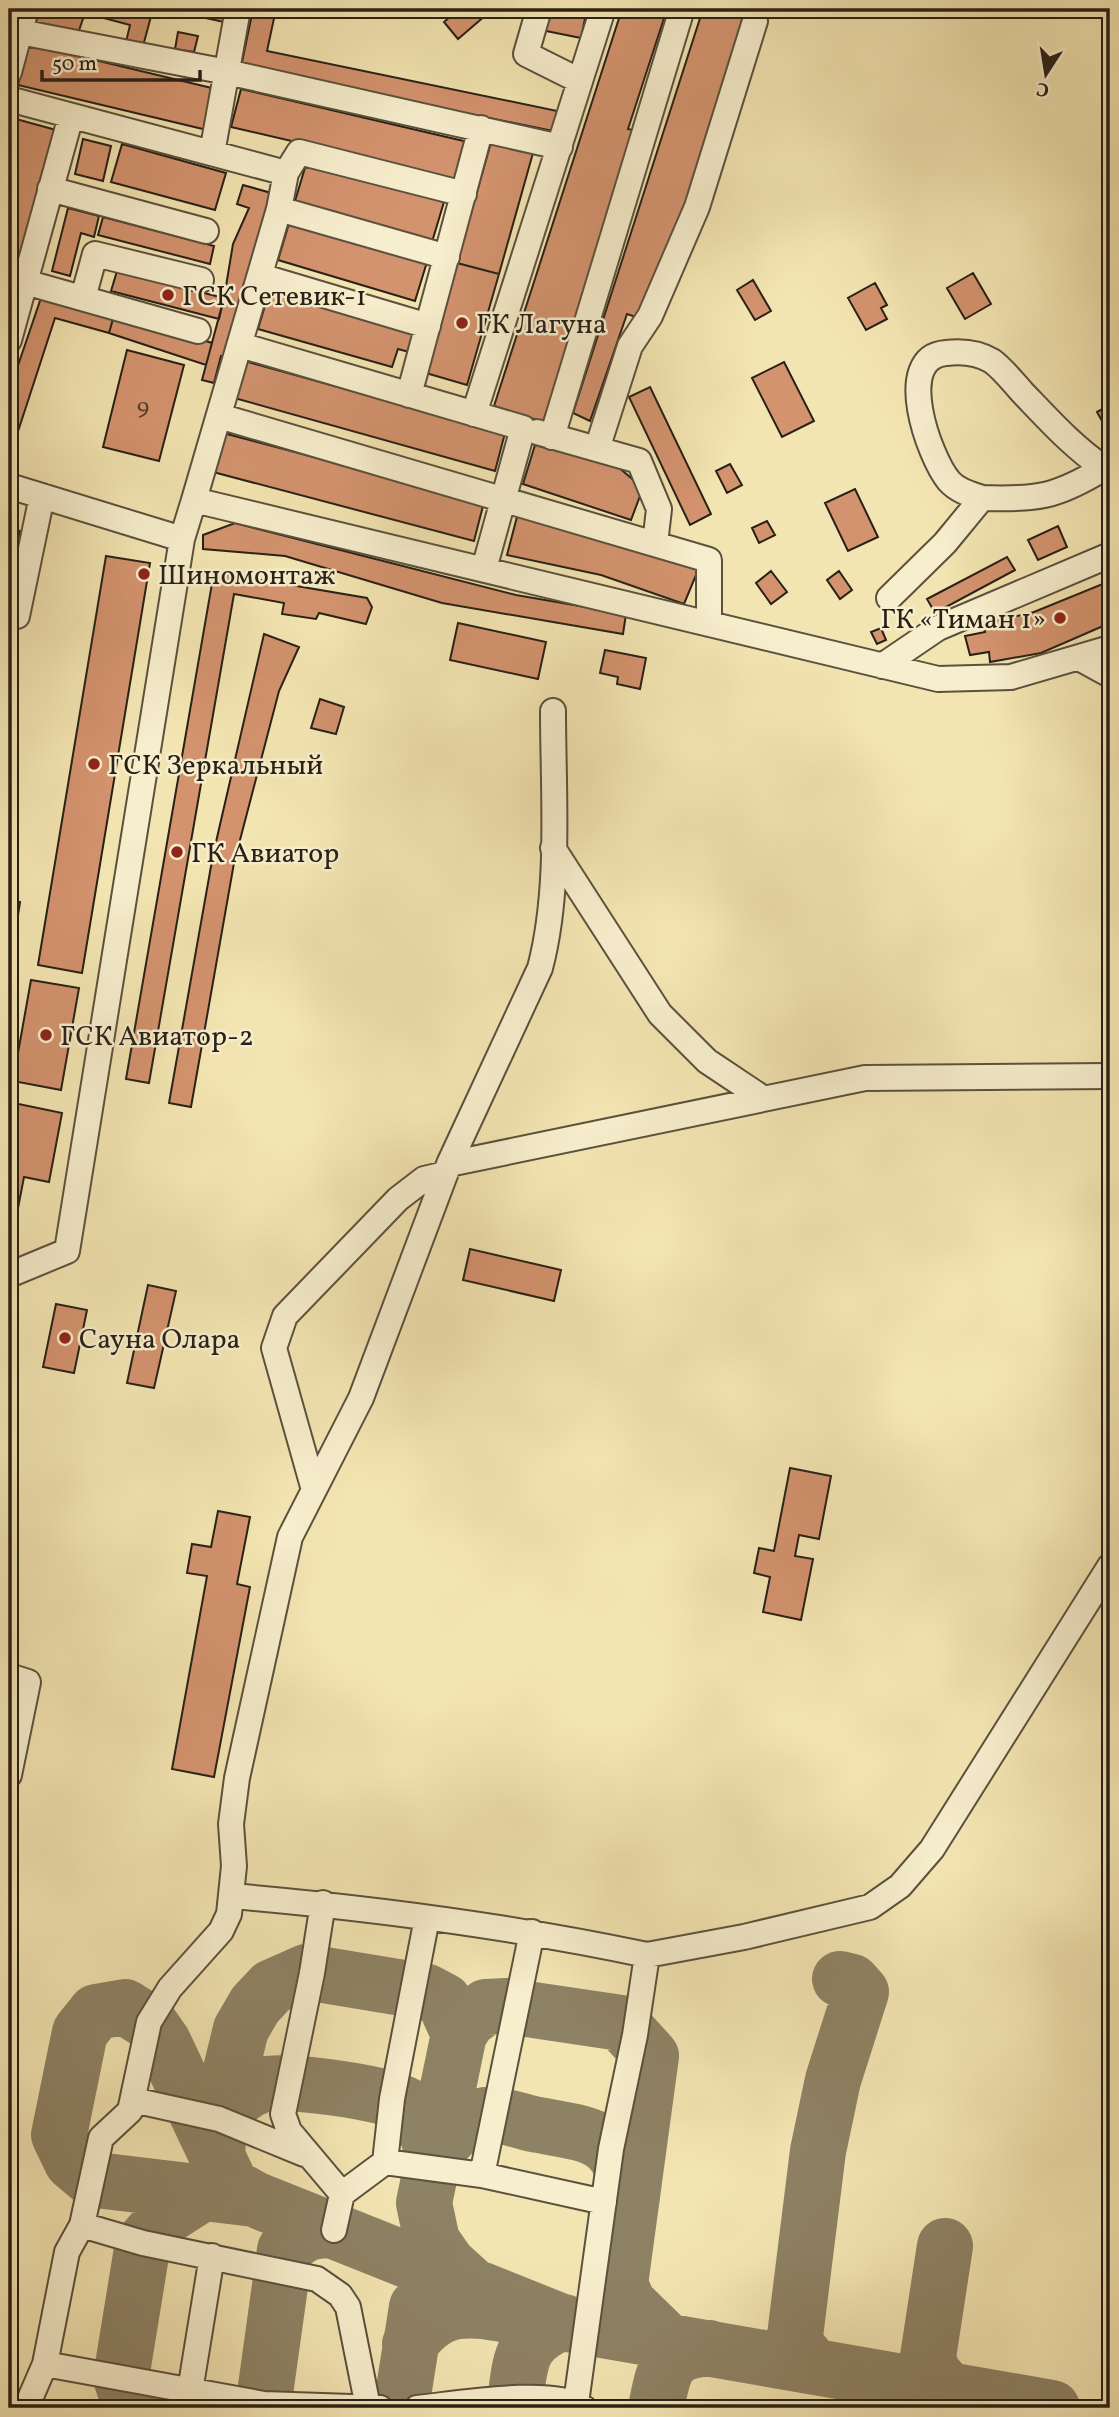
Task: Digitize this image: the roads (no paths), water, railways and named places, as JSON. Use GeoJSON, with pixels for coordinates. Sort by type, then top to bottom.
{"type":"FeatureCollection","features":[{"type":"Feature","properties":{"kind":"street"},"geometry":{"type":"LineString","coordinates":[[212,153],[238,9]]}},
{"type":"Feature","properties":{"kind":"street"},"geometry":{"type":"LineString","coordinates":[[539,9],[526,54],[580,81]]}},
{"type":"Feature","properties":{"kind":"street"},"geometry":{"type":"LineString","coordinates":[[474,414],[603,9]]}},
{"type":"Feature","properties":{"kind":"street"},"geometry":{"type":"LineString","coordinates":[[552,437],[682,9]]}},
{"type":"Feature","properties":{"kind":"street"},"geometry":{"type":"LineString","coordinates":[[9,72],[23,20],[227,72],[560,147]]}},
{"type":"Feature","properties":{"kind":"street"},"geometry":{"type":"LineString","coordinates":[[597,449],[630,346],[650,317],[697,207],[755,21]]}},
{"type":"Feature","properties":{"kind":"street"},"geometry":{"type":"LineString","coordinates":[[9,99],[286,173]]}},
{"type":"Feature","properties":{"kind":"street"},"geometry":{"type":"LineString","coordinates":[[9,340],[71,116]]}},
{"type":"Feature","properties":{"kind":"street"},"geometry":{"type":"LineString","coordinates":[[409,395],[481,128]]}},
{"type":"Feature","properties":{"kind":"street"},"geometry":{"type":"LineString","coordinates":[[9,1275],[67,1251],[182,539],[260,276],[286,173],[299,152],[464,194]]}},
{"type":"Feature","properties":{"kind":"street"},"geometry":{"type":"LineString","coordinates":[[50,189],[206,231]]}},
{"type":"Feature","properties":{"kind":"street"},"geometry":{"type":"LineString","coordinates":[[279,209],[447,257]]}},
{"type":"Feature","properties":{"kind":"street"},"geometry":{"type":"LineString","coordinates":[[83,298],[95,254],[201,280]]}},
{"type":"Feature","properties":{"kind":"street"},"geometry":{"type":"LineString","coordinates":[[260,276],[428,326]]}},
{"type":"Feature","properties":{"kind":"street"},"geometry":{"type":"LineString","coordinates":[[25,282],[198,331]]}},
{"type":"Feature","properties":{"kind":"street"},"geometry":{"type":"LineString","coordinates":[[240,345],[639,461],[659,509],[655,544]]}},
{"type":"Feature","properties":{"kind":"street"},"geometry":{"type":"LineString","coordinates":[[966,351],[992,362],[1082,452],[1107,467],[1071,489],[1032,500],[982,498],[954,485],[932,452],[917,390],[920,369],[938,353],[966,351]]}},
{"type":"Feature","properties":{"kind":"street"},"geometry":{"type":"LineString","coordinates":[[219,416],[709,560],[709,624]]}},
{"type":"Feature","properties":{"kind":"street"},"geometry":{"type":"LineString","coordinates":[[484,569],[523,428]]}},
{"type":"Feature","properties":{"kind":"street"},"geometry":{"type":"LineString","coordinates":[[9,485],[182,539]]}},
{"type":"Feature","properties":{"kind":"street"},"geometry":{"type":"LineString","coordinates":[[9,614],[17,616],[42,496]]}},
{"type":"Feature","properties":{"kind":"street"},"geometry":{"type":"LineString","coordinates":[[889,598],[945,543],[982,498]]}},
{"type":"Feature","properties":{"kind":"street"},"geometry":{"type":"LineString","coordinates":[[194,500],[938,679],[1011,677],[1110,648]]}},
{"type":"Feature","properties":{"kind":"street"},"geometry":{"type":"LineString","coordinates":[[882,666],[938,628],[1110,555]]}},
{"type":"Feature","properties":{"kind":"street"},"geometry":{"type":"LineString","coordinates":[[1079,657],[1110,675]]}},
{"type":"Feature","properties":{"kind":"street"},"geometry":{"type":"LineString","coordinates":[[26,2408],[46,2364],[67,2252],[82,2225],[101,2138],[123,2121],[133,2100],[149,2022],[170,1988],[221,1931],[232,1896],[234,1866],[231,1824],[237,1778],[290,1537],[361,1398],[447,1169],[540,968],[548,940],[553,848],[553,711]]}},
{"type":"Feature","properties":{"kind":"street"},"geometry":{"type":"LineString","coordinates":[[553,848],[660,1014],[706,1062],[761,1097]]}},
{"type":"Feature","properties":{"kind":"street"},"geometry":{"type":"LineString","coordinates":[[314,1490],[274,1348],[285,1316],[398,1199],[424,1179],[447,1169],[761,1097],[865,1078],[1110,1076]]}},
{"type":"Feature","properties":{"kind":"street"},"geometry":{"type":"LineString","coordinates":[[232,1896],[323,1903],[532,1932],[647,1955],[858,1912],[900,1886],[932,1849],[1110,1566]]}},
{"type":"Feature","properties":{"kind":"street"},"geometry":{"type":"LineString","coordinates":[[9,1676],[28,1682],[9,1775]]}},
{"type":"Feature","properties":{"kind":"street"},"geometry":{"type":"LineString","coordinates":[[323,1903],[312,1973],[283,2114],[289,2131],[342,2194]]}},
{"type":"Feature","properties":{"kind":"street"},"geometry":{"type":"LineString","coordinates":[[385,2162],[392,2099],[427,1918]]}},
{"type":"Feature","properties":{"kind":"street"},"geometry":{"type":"LineString","coordinates":[[482,2175],[532,1932]]}},
{"type":"Feature","properties":{"kind":"street"},"geometry":{"type":"LineString","coordinates":[[417,2408],[516,2398],[568,2399],[580,2405],[611,2149],[635,2035],[647,1955]]}},
{"type":"Feature","properties":{"kind":"street"},"geometry":{"type":"LineString","coordinates":[[133,2100],[219,2119],[308,2156]]}},
{"type":"Feature","properties":{"kind":"street"},"geometry":{"type":"LineString","coordinates":[[334,2230],[342,2194],[385,2162],[482,2175],[604,2202]]}},
{"type":"Feature","properties":{"kind":"street"},"geometry":{"type":"LineString","coordinates":[[46,2364],[264,2404],[374,2408],[348,2307],[340,2295],[317,2279],[144,2243],[82,2225]]}},
{"type":"Feature","properties":{"kind":"street"},"geometry":{"type":"LineString","coordinates":[[190,2391],[212,2256]]}},
{"type":"Feature","properties":{"kind":"place","name":"ГСК Сетевик-1"},"geometry":{"type":"Point","coordinates":[168,295]}},
{"type":"Feature","properties":{"kind":"place","name":"ГК Лагуна"},"geometry":{"type":"Point","coordinates":[462,323]}},
{"type":"Feature","properties":{"kind":"place","name":"Шиномонтаж"},"geometry":{"type":"Point","coordinates":[144,574]}},
{"type":"Feature","properties":{"kind":"place","name":"ГК «Тиман 1»"},"geometry":{"type":"Point","coordinates":[1060,618]}},
{"type":"Feature","properties":{"kind":"place","name":"ГСК Зеркальный"},"geometry":{"type":"Point","coordinates":[94,764]}},
{"type":"Feature","properties":{"kind":"place","name":"ГК Авиатор"},"geometry":{"type":"Point","coordinates":[177,852]}},
{"type":"Feature","properties":{"kind":"place","name":"ГСК Авиатор-2"},"geometry":{"type":"Point","coordinates":[46,1035]}},
{"type":"Feature","properties":{"kind":"place","name":"Сауна Олара"},"geometry":{"type":"Point","coordinates":[65,1338]}}]}
